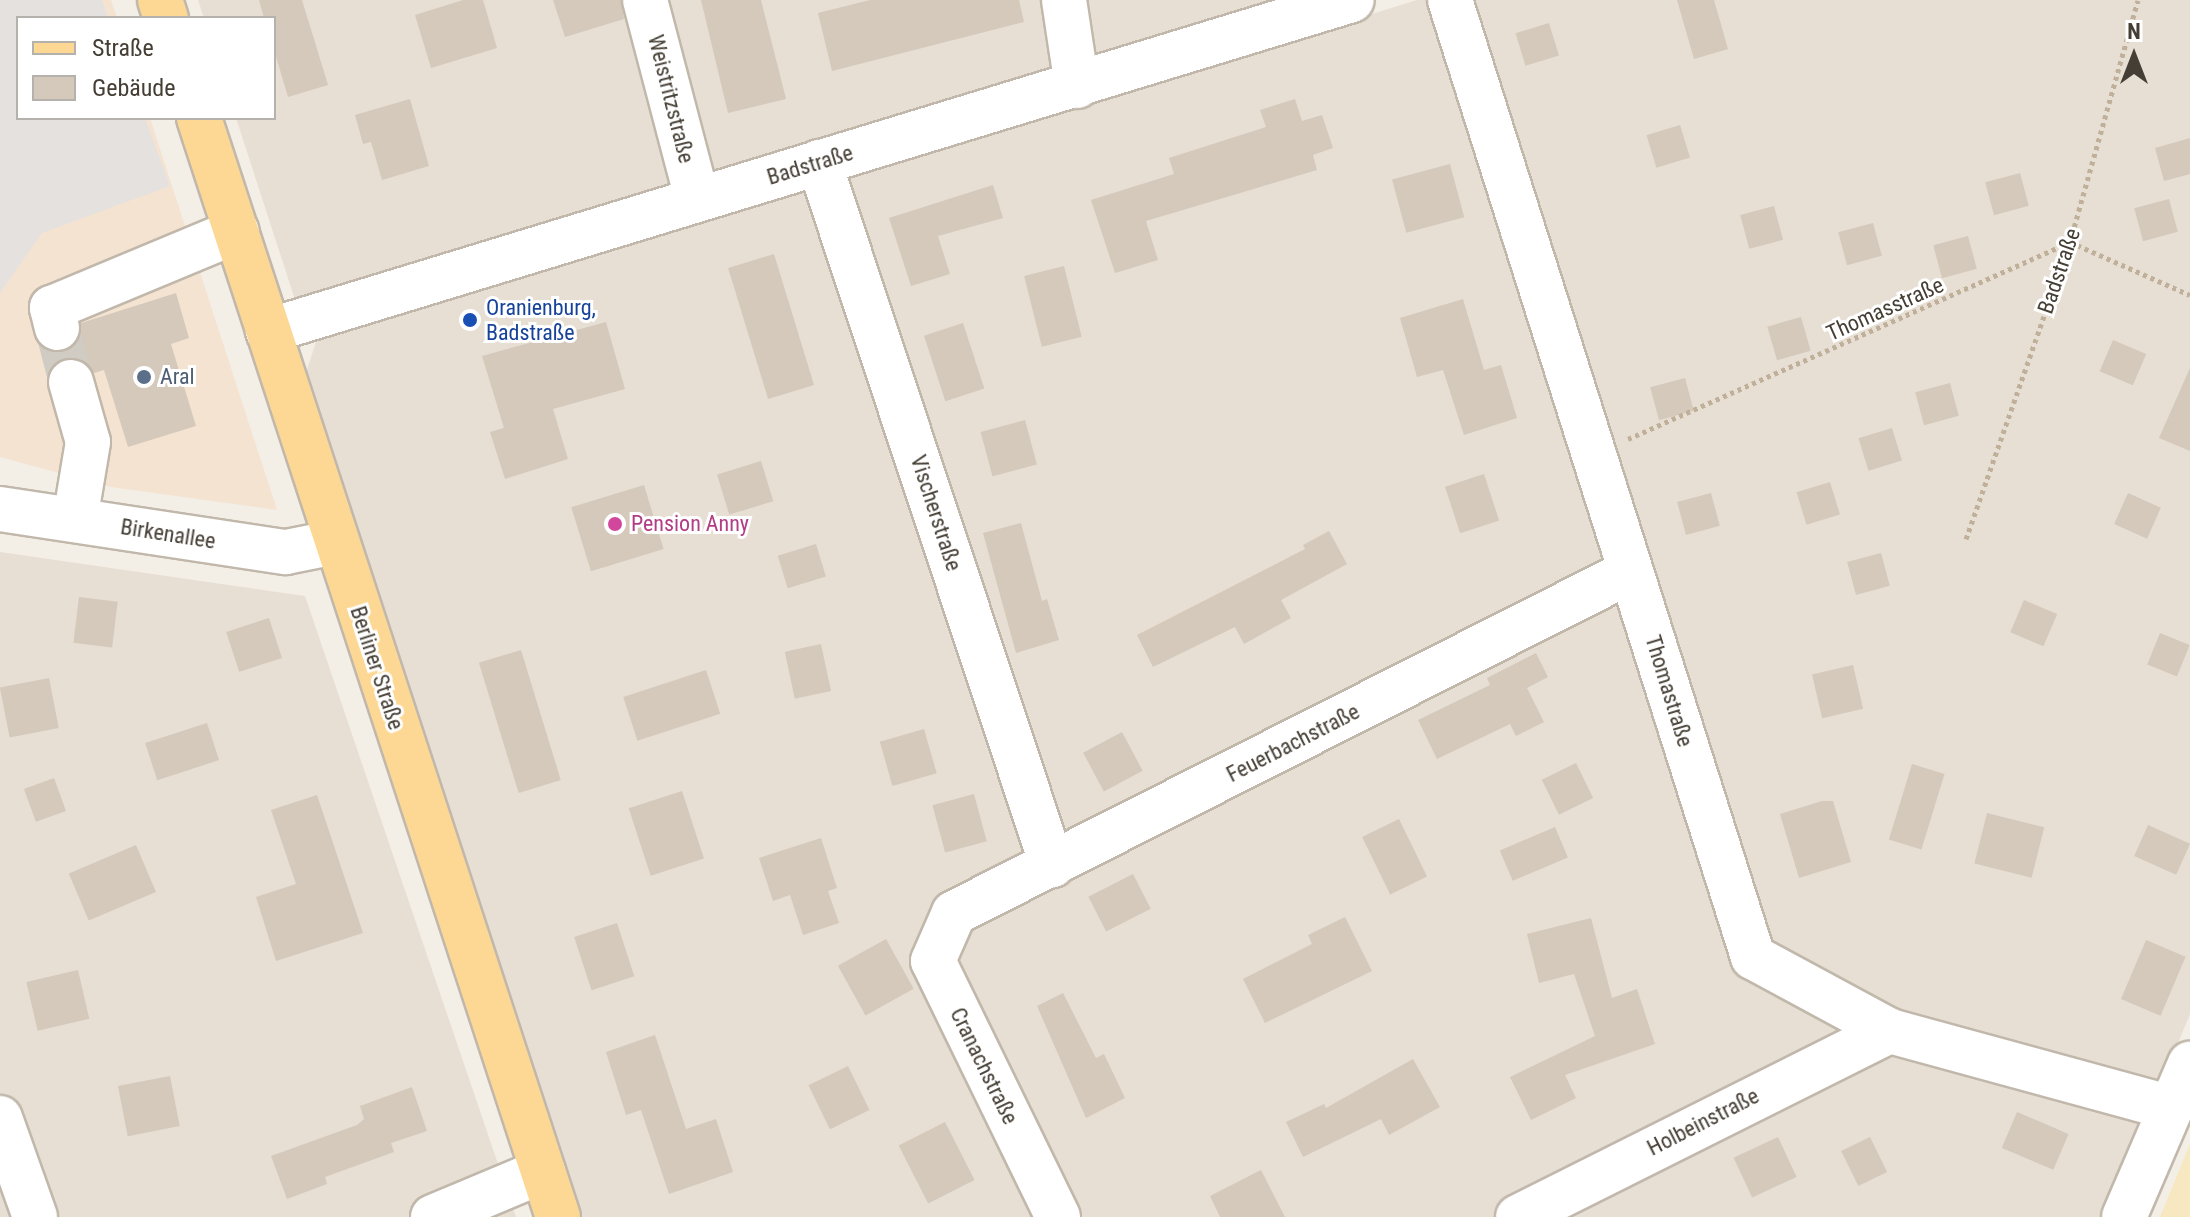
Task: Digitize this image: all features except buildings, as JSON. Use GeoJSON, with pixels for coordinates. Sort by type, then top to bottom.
{"type":"FeatureCollection","features":[{"type":"Feature","properties":{"kind":"main road","name":"Berliner Straße"},"geometry":{"type":"LineString","coordinates":[[200,120],[558,1217]]}},
{"type":"Feature","properties":{"kind":"street","name":"Weistritzstraße"},"geometry":{"type":"LineString","coordinates":[[645,0],[697,198]]}},
{"type":"Feature","properties":{"kind":"street"},"geometry":{"type":"LineString","coordinates":[[1064,0],[1077,86]]}},
{"type":"Feature","properties":{"kind":"street","name":"Badstraße"},"geometry":{"type":"LineString","coordinates":[[268,331],[1352,0]]}},
{"type":"Feature","properties":{"kind":"street","name":"Thomastraße"},"geometry":{"type":"LineString","coordinates":[[1450,0],[1753,957],[1890,1031],[2171,1108]]}},
{"type":"Feature","properties":{"kind":"street","name":"Vischerstraße"},"geometry":{"type":"LineString","coordinates":[[819,162],[1052,865]]}},
{"type":"Feature","properties":{"kind":"street"},"geometry":{"type":"LineString","coordinates":[[57,328],[52,308],[237,231]]}},
{"type":"Feature","properties":{"kind":"street"},"geometry":{"type":"LineString","coordinates":[[71,382],[88,442],[75,520]]}},
{"type":"Feature","properties":{"kind":"street","name":"Birkenallee"},"geometry":{"type":"LineString","coordinates":[[0,509],[286,552],[336,542]]}},
{"type":"Feature","properties":{"kind":"street","name":"Feuerbachstraße"},"geometry":{"type":"LineString","coordinates":[[954,913],[1631,571]]}},
{"type":"Feature","properties":{"kind":"street","name":"Cranachstraße"},"geometry":{"type":"LineString","coordinates":[[954,913],[933,961],[1058,1217]]}},
{"type":"Feature","properties":{"kind":"street","name":"Holbeinstraße"},"geometry":{"type":"LineString","coordinates":[[1518,1217],[1890,1031]]}},
{"type":"Feature","properties":{"kind":"street"},"geometry":{"type":"LineString","coordinates":[[2124,1217],[2190,1064]]}},
{"type":"Feature","properties":{"kind":"street"},"geometry":{"type":"LineString","coordinates":[[0,1118],[35,1217]]}},
{"type":"Feature","properties":{"kind":"street"},"geometry":{"type":"LineString","coordinates":[[433,1217],[543,1171]]}},
{"type":"Feature","properties":{"kind":"path","name":"Badstraße"},"geometry":{"type":"LineString","coordinates":[[1966,539],[2070,242],[2138,0]]}},
{"type":"Feature","properties":{"kind":"path","name":"Thomasstraße"},"geometry":{"type":"LineString","coordinates":[[1591,450],[1658,429],[2070,242]]}},
{"type":"Feature","properties":{"kind":"path"},"geometry":{"type":"LineString","coordinates":[[2070,242],[2190,295]]}},
{"type":"Feature","properties":{"kind":"shaded area"},"geometry":{"type":"Polygon","coordinates":[[[0,0],[111,0],[116,16],[16,16],[16,120],[151,120],[277,510],[111,487],[0,457],[0,0]]]}},
{"type":"Feature","properties":{"kind":"shaded area"},"geometry":{"type":"Polygon","coordinates":[[[0,0],[102,0],[107,16],[16,16],[16,120],[146,120],[170,186],[42,233],[0,293],[0,0]]]}},
{"type":"Feature","properties":{"kind":"shaded area"},"geometry":{"type":"Polygon","coordinates":[[[198,0],[1276,0],[682,186],[299,312],[237,120],[276,120],[276,16],[203,16],[198,0]]]}},
{"type":"Feature","properties":{"kind":"shaded area"},"geometry":{"type":"Polygon","coordinates":[[[1417,0],[2190,0],[2190,1014],[2106,1217],[578,1217],[303,382],[316,342],[1417,0]]]}},
{"type":"Feature","properties":{"kind":"shaded area"},"geometry":{"type":"Polygon","coordinates":[[[0,552],[305,596],[516,1217],[0,1217],[0,552]]]}},
{"type":"Feature","properties":{"kind":"sand"},"geometry":{"type":"Polygon","coordinates":[[[2190,1144],[2190,1217],[2160,1217],[2190,1144]]]}},
{"type":"Feature","properties":{"kind":"tunnel"},"geometry":{"type":"LineString","coordinates":[[57,328],[71,382]]}},
{"type":"Feature","properties":{"kind":"place","name":"Oranienburg, Badstraße"},"geometry":{"type":"Point","coordinates":[470,320]}},
{"type":"Feature","properties":{"kind":"place","name":"Aral"},"geometry":{"type":"Point","coordinates":[144,377]}},
{"type":"Feature","properties":{"kind":"place","name":"Pension Anny"},"geometry":{"type":"Point","coordinates":[615,524]}}]}
